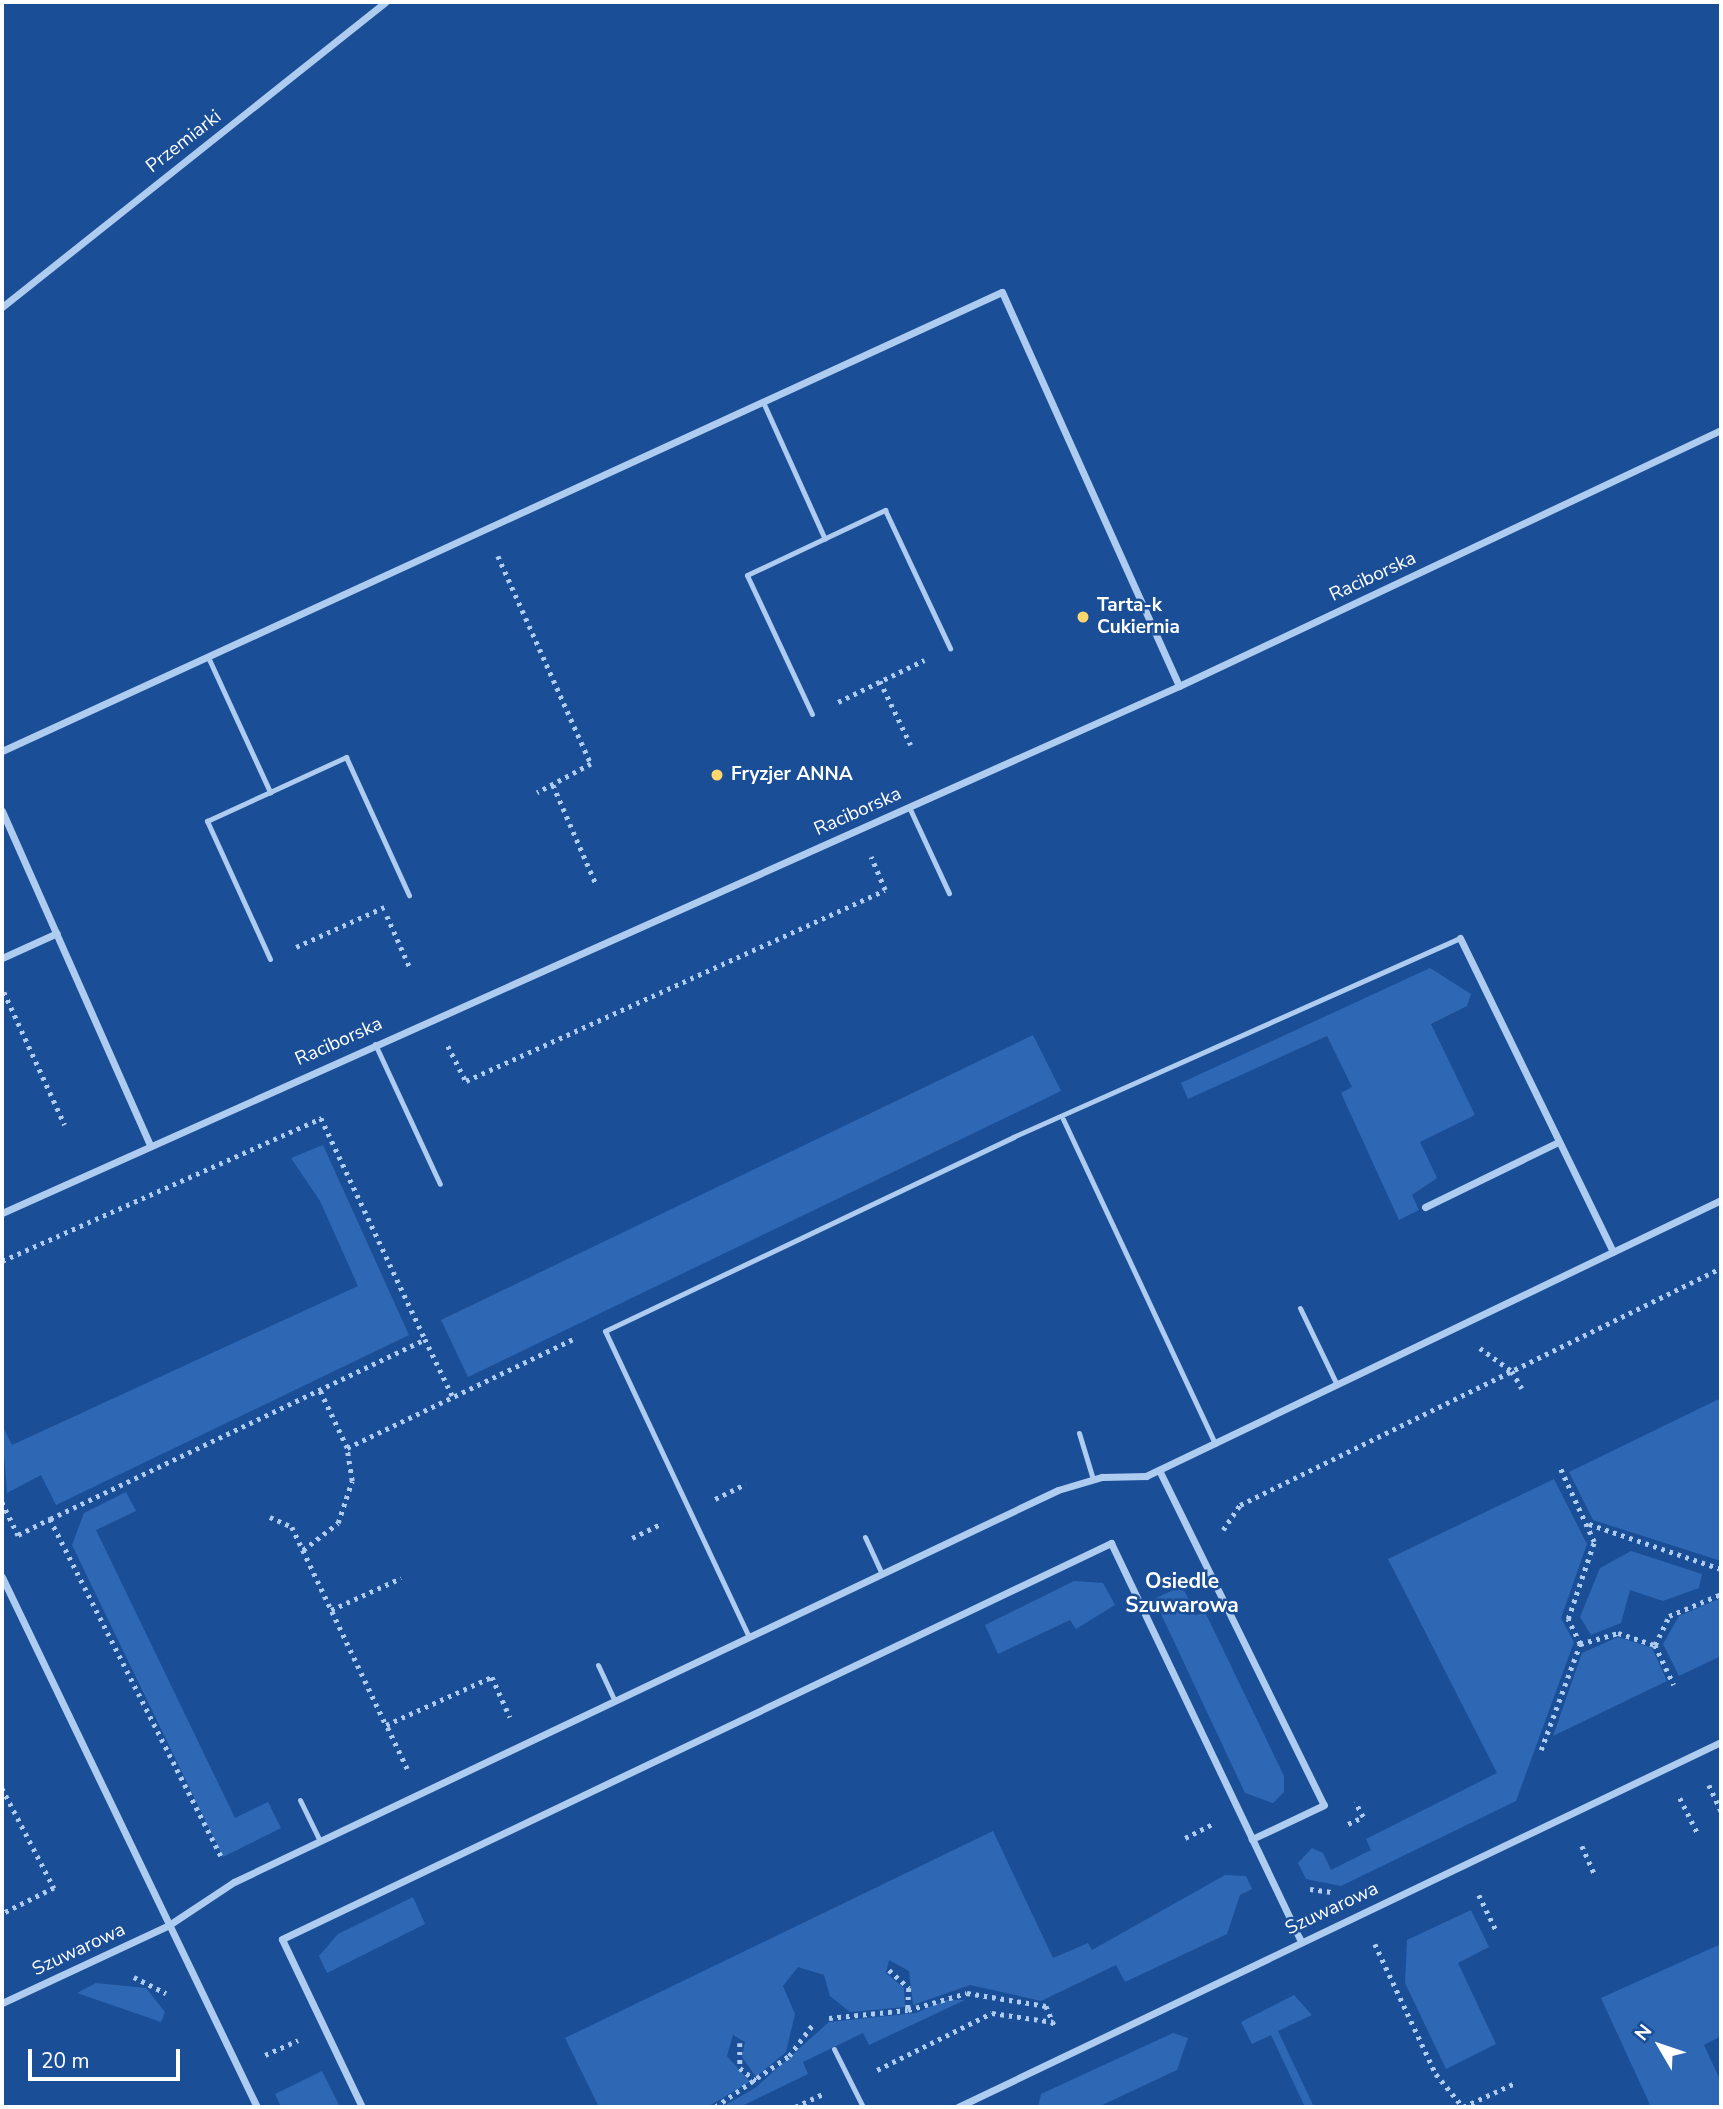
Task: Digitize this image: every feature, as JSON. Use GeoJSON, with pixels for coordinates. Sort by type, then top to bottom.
{"type":"FeatureCollection","features":[{"type":"Feature","properties":{"kind":"street","name":"Przemiarki"},"geometry":{"type":"LineString","coordinates":[[2,307],[385,2]]}},
{"type":"Feature","properties":{"kind":"street"},"geometry":{"type":"LineString","coordinates":[[2,751],[1002,292],[1179,686]]}},
{"type":"Feature","properties":{"kind":"street","name":"Raciborska"},"geometry":{"type":"LineString","coordinates":[[2,1213],[149,1143],[1179,686],[1721,430]]}},
{"type":"Feature","properties":{"kind":"street"},"geometry":{"type":"LineString","coordinates":[[2,811],[149,1143]]}},
{"type":"Feature","properties":{"kind":"street"},"geometry":{"type":"LineString","coordinates":[[2,958],[57,933]]}},
{"type":"Feature","properties":{"kind":"street"},"geometry":{"type":"LineString","coordinates":[[1460,938],[1613,1252]]}},
{"type":"Feature","properties":{"kind":"street"},"geometry":{"type":"LineString","coordinates":[[1424,1207],[1558,1142]]}},
{"type":"Feature","properties":{"kind":"street","name":"Szuwarowa"},"geometry":{"type":"LineString","coordinates":[[2,2003],[169,1925],[234,1882],[882,1574],[1093,1479],[1159,1470],[1721,1200]]}},
{"type":"Feature","properties":{"kind":"street"},"geometry":{"type":"LineString","coordinates":[[1159,1470],[1324,1805],[1252,1839]]}},
{"type":"Feature","properties":{"kind":"street"},"geometry":{"type":"LineString","coordinates":[[362,2107],[282,1939],[1111,1544],[1301,1942]]}},
{"type":"Feature","properties":{"kind":"street"},"geometry":{"type":"LineString","coordinates":[[2,1577],[257,2107]]}},
{"type":"Feature","properties":{"kind":"street","name":"Szuwarowa"},"geometry":{"type":"LineString","coordinates":[[958,2107],[1721,1742]]}},
{"type":"Feature","properties":{"kind":"lane"},"geometry":{"type":"LineString","coordinates":[[763,402],[825,539]]}},
{"type":"Feature","properties":{"kind":"lane"},"geometry":{"type":"LineString","coordinates":[[812,714],[747,575],[885,510],[950,648]]}},
{"type":"Feature","properties":{"kind":"lane"},"geometry":{"type":"LineString","coordinates":[[208,657],[270,792]]}},
{"type":"Feature","properties":{"kind":"lane"},"geometry":{"type":"LineString","coordinates":[[270,959],[207,821],[346,757],[409,895]]}},
{"type":"Feature","properties":{"kind":"lane"},"geometry":{"type":"LineString","coordinates":[[909,807],[949,893]]}},
{"type":"Feature","properties":{"kind":"lane"},"geometry":{"type":"LineString","coordinates":[[749,1637],[605,1331],[1013,1137],[1063,1119],[1460,938]]}},
{"type":"Feature","properties":{"kind":"lane"},"geometry":{"type":"LineString","coordinates":[[375,1044],[440,1184]]}},
{"type":"Feature","properties":{"kind":"lane"},"geometry":{"type":"LineString","coordinates":[[1063,1119],[1215,1444]]}},
{"type":"Feature","properties":{"kind":"lane"},"geometry":{"type":"LineString","coordinates":[[1300,1308],[1337,1385]]}},
{"type":"Feature","properties":{"kind":"lane"},"geometry":{"type":"LineString","coordinates":[[1079,1433],[1093,1479]]}},
{"type":"Feature","properties":{"kind":"lane"},"geometry":{"type":"LineString","coordinates":[[865,1537],[882,1574]]}},
{"type":"Feature","properties":{"kind":"lane"},"geometry":{"type":"LineString","coordinates":[[598,1665],[615,1701]]}},
{"type":"Feature","properties":{"kind":"lane"},"geometry":{"type":"LineString","coordinates":[[300,1801],[320,1841]]}},
{"type":"Feature","properties":{"kind":"lane"},"geometry":{"type":"LineString","coordinates":[[834,2049],[863,2107]]}},
{"type":"Feature","properties":{"kind":"path"},"geometry":{"type":"LineString","coordinates":[[495,549],[591,764],[537,793]]}},
{"type":"Feature","properties":{"kind":"path"},"geometry":{"type":"LineString","coordinates":[[812,714],[950,648]]}},
{"type":"Feature","properties":{"kind":"path"},"geometry":{"type":"LineString","coordinates":[[880,681],[911,745]]}},
{"type":"Feature","properties":{"kind":"path"},"geometry":{"type":"LineString","coordinates":[[553,785],[597,886]]}},
{"type":"Feature","properties":{"kind":"path"},"geometry":{"type":"LineString","coordinates":[[437,1049],[450,1045],[466,1081],[885,890],[870,856],[922,834]]}},
{"type":"Feature","properties":{"kind":"path"},"geometry":{"type":"LineString","coordinates":[[270,959],[409,895]]}},
{"type":"Feature","properties":{"kind":"path"},"geometry":{"type":"LineString","coordinates":[[386,914],[411,970]]}},
{"type":"Feature","properties":{"kind":"path"},"geometry":{"type":"LineString","coordinates":[[4,992],[65,1125]]}},
{"type":"Feature","properties":{"kind":"path"},"geometry":{"type":"LineString","coordinates":[[2,1261],[321,1118],[453,1397]]}},
{"type":"Feature","properties":{"kind":"path"},"geometry":{"type":"LineString","coordinates":[[1229,1542],[1223,1530],[1240,1505],[1721,1268]]}},
{"type":"Feature","properties":{"kind":"path"},"geometry":{"type":"LineString","coordinates":[[346,1448],[580,1336],[605,1331]]}},
{"type":"Feature","properties":{"kind":"path"},"geometry":{"type":"LineString","coordinates":[[2,1502],[18,1535],[425,1339]]}},
{"type":"Feature","properties":{"kind":"path"},"geometry":{"type":"LineString","coordinates":[[1512,1371],[1522,1388]]}},
{"type":"Feature","properties":{"kind":"path"},"geometry":{"type":"LineString","coordinates":[[303,1550],[319,1543],[345,1511],[352,1481],[346,1448],[318,1389]]}},
{"type":"Feature","properties":{"kind":"path"},"geometry":{"type":"LineString","coordinates":[[1541,1750],[1580,1644],[1568,1619],[1594,1542],[1559,1466]]}},
{"type":"Feature","properties":{"kind":"path"},"geometry":{"type":"LineString","coordinates":[[270,1517],[292,1527],[410,1775]]}},
{"type":"Feature","properties":{"kind":"path"},"geometry":{"type":"LineString","coordinates":[[50,1519],[234,1882]]}},
{"type":"Feature","properties":{"kind":"path"},"geometry":{"type":"LineString","coordinates":[[1588,1524],[1721,1569]]}},
{"type":"Feature","properties":{"kind":"path"},"geometry":{"type":"LineString","coordinates":[[331,1610],[401,1578]]}},
{"type":"Feature","properties":{"kind":"path"},"geometry":{"type":"LineString","coordinates":[[1655,1645],[1669,1616],[1721,1594]]}},
{"type":"Feature","properties":{"kind":"path"},"geometry":{"type":"LineString","coordinates":[[1580,1644],[1618,1633],[1655,1645],[1674,1685]]}},
{"type":"Feature","properties":{"kind":"path"},"geometry":{"type":"LineString","coordinates":[[386,1725],[492,1677],[515,1727]]}},
{"type":"Feature","properties":{"kind":"path"},"geometry":{"type":"LineString","coordinates":[[1709,1785],[1721,1811]]}},
{"type":"Feature","properties":{"kind":"path"},"geometry":{"type":"LineString","coordinates":[[2,1788],[54,1888],[2,1914]]}},
{"type":"Feature","properties":{"kind":"path"},"geometry":{"type":"LineString","coordinates":[[1339,1829],[1363,1817],[1350,1792]]}},
{"type":"Feature","properties":{"kind":"path"},"geometry":{"type":"LineString","coordinates":[[1680,1798],[1699,1836]]}},
{"type":"Feature","properties":{"kind":"path"},"geometry":{"type":"LineString","coordinates":[[1582,1846],[1595,1875]]}},
{"type":"Feature","properties":{"kind":"path"},"geometry":{"type":"LineString","coordinates":[[1301,1884],[1340,1892]]}},
{"type":"Feature","properties":{"kind":"path"},"geometry":{"type":"LineString","coordinates":[[1479,1895],[1497,1932]]}},
{"type":"Feature","properties":{"kind":"path"},"geometry":{"type":"LineString","coordinates":[[1375,1944],[1436,2074],[1463,2107],[1513,2084]]}},
{"type":"Feature","properties":{"kind":"path"},"geometry":{"type":"LineString","coordinates":[[889,1970],[909,1988],[908,2010]]}},
{"type":"Feature","properties":{"kind":"path"},"geometry":{"type":"LineString","coordinates":[[120,1978],[152,1981],[172,2005]]}},
{"type":"Feature","properties":{"kind":"path"},"geometry":{"type":"LineString","coordinates":[[978,1996],[1042,2006]]}},
{"type":"Feature","properties":{"kind":"path"},"geometry":{"type":"LineString","coordinates":[[872,2063],[876,2071],[992,2013],[1053,2022]]}},
{"type":"Feature","properties":{"kind":"path"},"geometry":{"type":"LineString","coordinates":[[237,2068],[324,2028]]}},
{"type":"Feature","properties":{"kind":"path"},"geometry":{"type":"LineString","coordinates":[[740,2043],[740,2068],[757,2082]]}},
{"type":"Feature","properties":{"kind":"path"},"geometry":{"type":"LineString","coordinates":[[795,2107],[823,2094],[820,2087]]}},
{"type":"Feature","properties":{"kind":"shaded area"},"geometry":{"type":"Polygon","coordinates":[[[1430,968],[1471,994],[1467,1006],[1431,1024],[1475,1115],[1420,1142],[1437,1178],[1412,1195],[1419,1210],[1399,1220],[1341,1093],[1352,1087],[1327,1036],[1188,1099],[1181,1083],[1430,968]]]}},
{"type":"Feature","properties":{"kind":"shaded area"},"geometry":{"type":"Polygon","coordinates":[[[1033,1035],[1061,1091],[468,1377],[441,1320],[1033,1035]]]}},
{"type":"Feature","properties":{"kind":"shaded area"},"geometry":{"type":"Polygon","coordinates":[[[323,1145],[409,1335],[56,1505],[41,1475],[7,1493],[2,1425],[12,1445],[358,1286],[320,1201],[291,1158],[323,1145]]]}},
{"type":"Feature","properties":{"kind":"shaded area"},"geometry":{"type":"Polygon","coordinates":[[[1721,1398],[1721,1561],[1593,1520],[1569,1472],[1721,1398]]]}},
{"type":"Feature","properties":{"kind":"shaded area"},"geometry":{"type":"Polygon","coordinates":[[[1554,1479],[1587,1544],[1561,1618],[1574,1642],[1516,1801],[1341,1886],[1306,1879],[1298,1863],[1312,1848],[1323,1853],[1331,1870],[1371,1850],[1366,1839],[1497,1773],[1388,1559],[1554,1479]]]}},
{"type":"Feature","properties":{"kind":"shaded area"},"geometry":{"type":"Polygon","coordinates":[[[126,1492],[136,1511],[96,1530],[235,1818],[268,1802],[281,1828],[223,1857],[72,1545],[84,1513],[126,1492]]]}},
{"type":"Feature","properties":{"kind":"shaded area"},"geometry":{"type":"Polygon","coordinates":[[[1631,1551],[1702,1574],[1699,1588],[1663,1601],[1630,1590],[1621,1623],[1591,1635],[1580,1617],[1600,1568],[1631,1551]]]}},
{"type":"Feature","properties":{"kind":"shaded area"},"geometry":{"type":"Polygon","coordinates":[[[1074,1581],[1103,1583],[1115,1605],[1076,1629],[1070,1620],[998,1654],[985,1625],[1074,1581]]]}},
{"type":"Feature","properties":{"kind":"shaded area"},"geometry":{"type":"Polygon","coordinates":[[[1182,1586],[1196,1615],[1205,1612],[1284,1776],[1284,1792],[1273,1803],[1245,1793],[1154,1599],[1182,1586]]]}},
{"type":"Feature","properties":{"kind":"shaded area"},"geometry":{"type":"Polygon","coordinates":[[[1721,1598],[1721,1656],[1679,1676],[1663,1644],[1679,1616],[1721,1598]]]}},
{"type":"Feature","properties":{"kind":"shaded area"},"geometry":{"type":"Polygon","coordinates":[[[1618,1637],[1652,1648],[1667,1681],[1553,1736],[1582,1653],[1618,1637]]]}},
{"type":"Feature","properties":{"kind":"shaded area"},"geometry":{"type":"Polygon","coordinates":[[[993,1831],[1053,1958],[1088,1943],[1092,1950],[1225,1875],[1246,1876],[1252,1889],[1240,1895],[1227,1934],[1125,1982],[1116,1965],[1041,2001],[970,1985],[913,2005],[909,1971],[889,1960],[886,1973],[904,1988],[905,2007],[850,2012],[830,1996],[824,1975],[798,1967],[783,1986],[795,2014],[786,2052],[756,2077],[742,2057],[745,2042],[733,2035],[727,2056],[750,2082],[707,2107],[599,2107],[565,2038],[993,1831]]]}},
{"type":"Feature","properties":{"kind":"shaded area"},"geometry":{"type":"Polygon","coordinates":[[[413,1897],[425,1924],[327,1973],[319,1956],[338,1934],[413,1897]]]}},
{"type":"Feature","properties":{"kind":"shaded area"},"geometry":{"type":"Polygon","coordinates":[[[1471,1910],[1489,1947],[1458,1963],[1496,2044],[1446,2069],[1405,1983],[1407,1940],[1471,1910]]]}},
{"type":"Feature","properties":{"kind":"shaded area"},"geometry":{"type":"Polygon","coordinates":[[[1721,1944],[1721,2036],[1704,2045],[1721,2082],[1721,2107],[1651,2107],[1601,1998],[1721,1944]]]}},
{"type":"Feature","properties":{"kind":"shaded area"},"geometry":{"type":"Polygon","coordinates":[[[96,1983],[146,1988],[165,2012],[161,2022],[77,1993],[96,1983]]]}},
{"type":"Feature","properties":{"kind":"shaded area"},"geometry":{"type":"Polygon","coordinates":[[[1294,1995],[1312,2015],[1278,2031],[1314,2107],[1305,2107],[1271,2035],[1252,2044],[1241,2022],[1294,1995]]]}},
{"type":"Feature","properties":{"kind":"shaded area"},"geometry":{"type":"Polygon","coordinates":[[[946,2000],[965,2000],[869,2045],[863,2033],[803,2062],[808,2074],[740,2107],[722,2107],[755,2088],[829,2022],[916,2013],[946,2000]]]}},
{"type":"Feature","properties":{"kind":"shaded area"},"geometry":{"type":"Polygon","coordinates":[[[1173,2033],[1188,2038],[1177,2070],[1098,2107],[1038,2107],[1041,2094],[1173,2033]]]}},
{"type":"Feature","properties":{"kind":"shaded area"},"geometry":{"type":"Polygon","coordinates":[[[322,2071],[340,2107],[281,2107],[275,2094],[322,2071]]]}},
{"type":"Feature","properties":{"kind":"place","name":"Tarta-k Cukiernia"},"geometry":{"type":"Point","coordinates":[1083,617]}},
{"type":"Feature","properties":{"kind":"place","name":"Fryzjer ANNA"},"geometry":{"type":"Point","coordinates":[717,775]}},
{"type":"Feature","properties":{"kind":"district","name":"Osiedle Szuwarowa"},"geometry":{"type":"Point","coordinates":[1182,1593]}}]}
